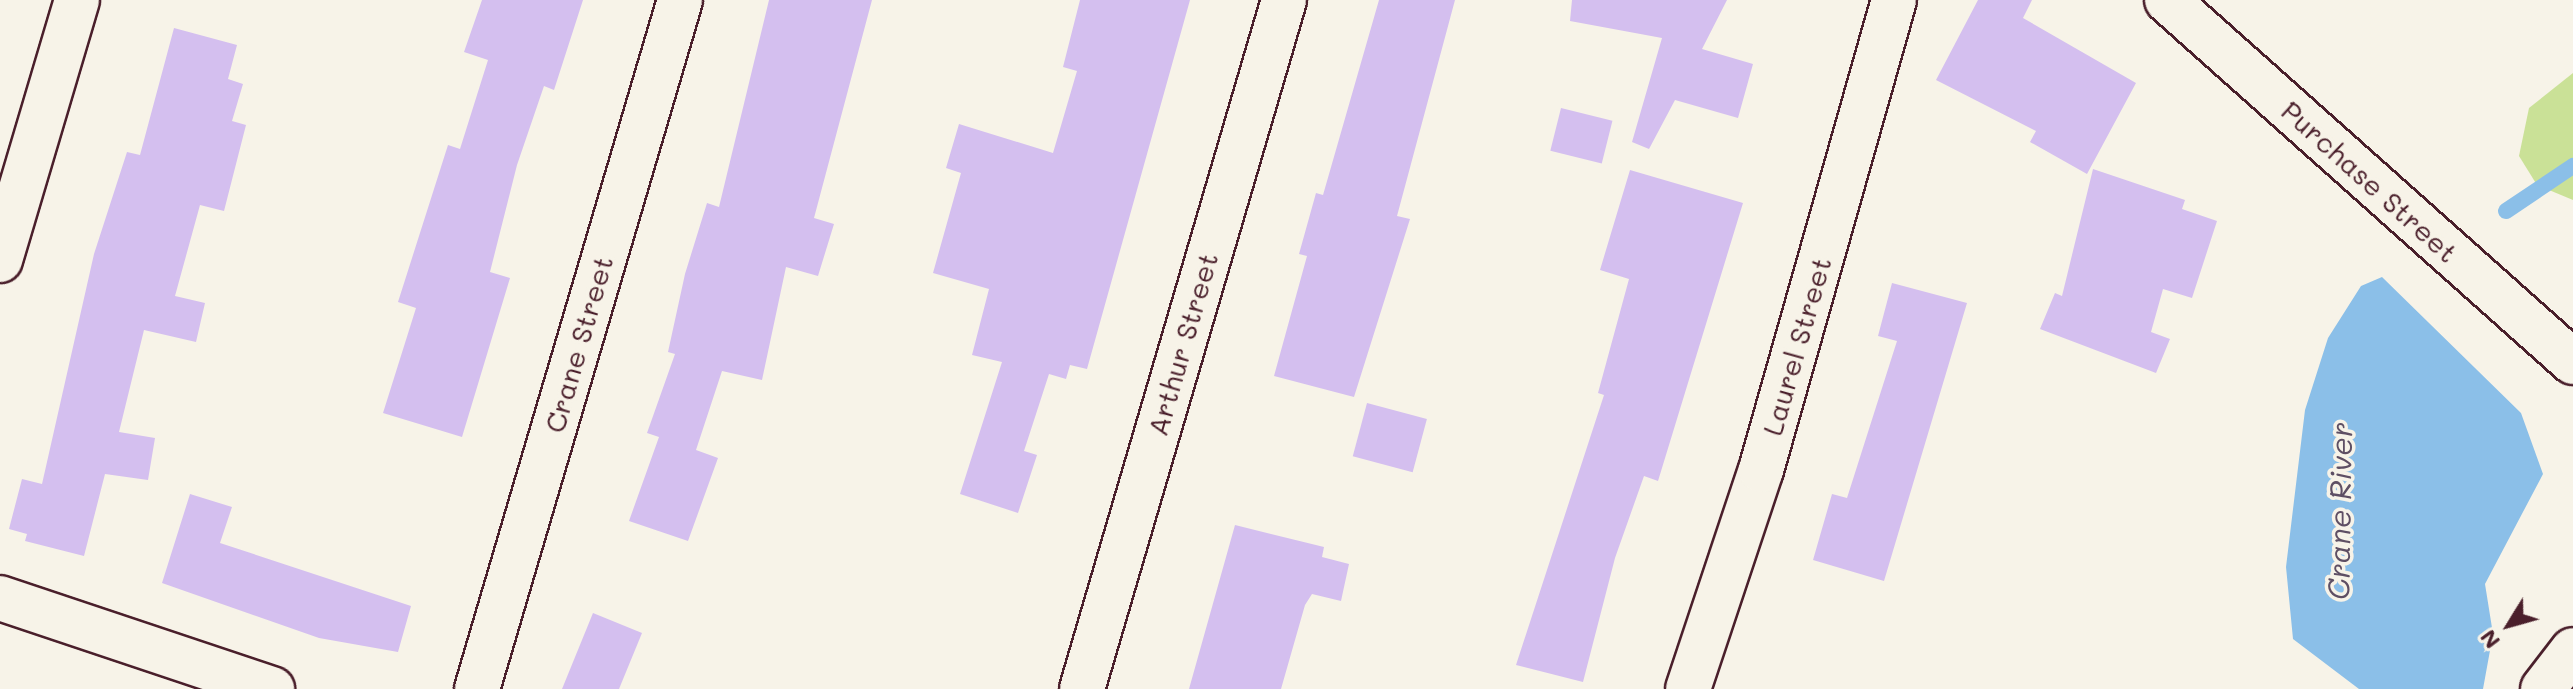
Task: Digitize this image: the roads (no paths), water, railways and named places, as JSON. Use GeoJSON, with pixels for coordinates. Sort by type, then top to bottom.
{"type":"FeatureCollection","features":[{"type":"Feature","properties":{"kind":"street"},"geometry":{"type":"LineString","coordinates":[[0,260],[77,0]]}},
{"type":"Feature","properties":{"kind":"street","name":"Crane Street"},"geometry":{"type":"LineString","coordinates":[[477,689],[680,0]]}},
{"type":"Feature","properties":{"kind":"street","name":"Arthur Street"},"geometry":{"type":"LineString","coordinates":[[1082,689],[1284,0]]}},
{"type":"Feature","properties":{"kind":"street","name":"Laurel Street"},"geometry":{"type":"LineString","coordinates":[[1688,689],[1761,470],[1894,0]]}},
{"type":"Feature","properties":{"kind":"street","name":"Purchase Street"},"geometry":{"type":"LineString","coordinates":[[2167,0],[2573,362]]}},
{"type":"Feature","properties":{"kind":"street"},"geometry":{"type":"LineString","coordinates":[[0,598],[272,689]]}},
{"type":"Feature","properties":{"kind":"street"},"geometry":{"type":"LineString","coordinates":[[2543,689],[2573,650]]}},
{"type":"Feature","properties":{"kind":"water"},"geometry":{"type":"Polygon","coordinates":[[[2382,277],[2521,413],[2543,474],[2485,584],[2493,634],[2483,689],[2359,689],[2293,639],[2286,567],[2305,410],[2328,338],[2361,286],[2382,277]]]}},
{"type":"Feature","properties":{"kind":"waterway","name":"Crane River"},"geometry":{"type":"LineString","coordinates":[[2506,211],[2573,166]]}}]}
